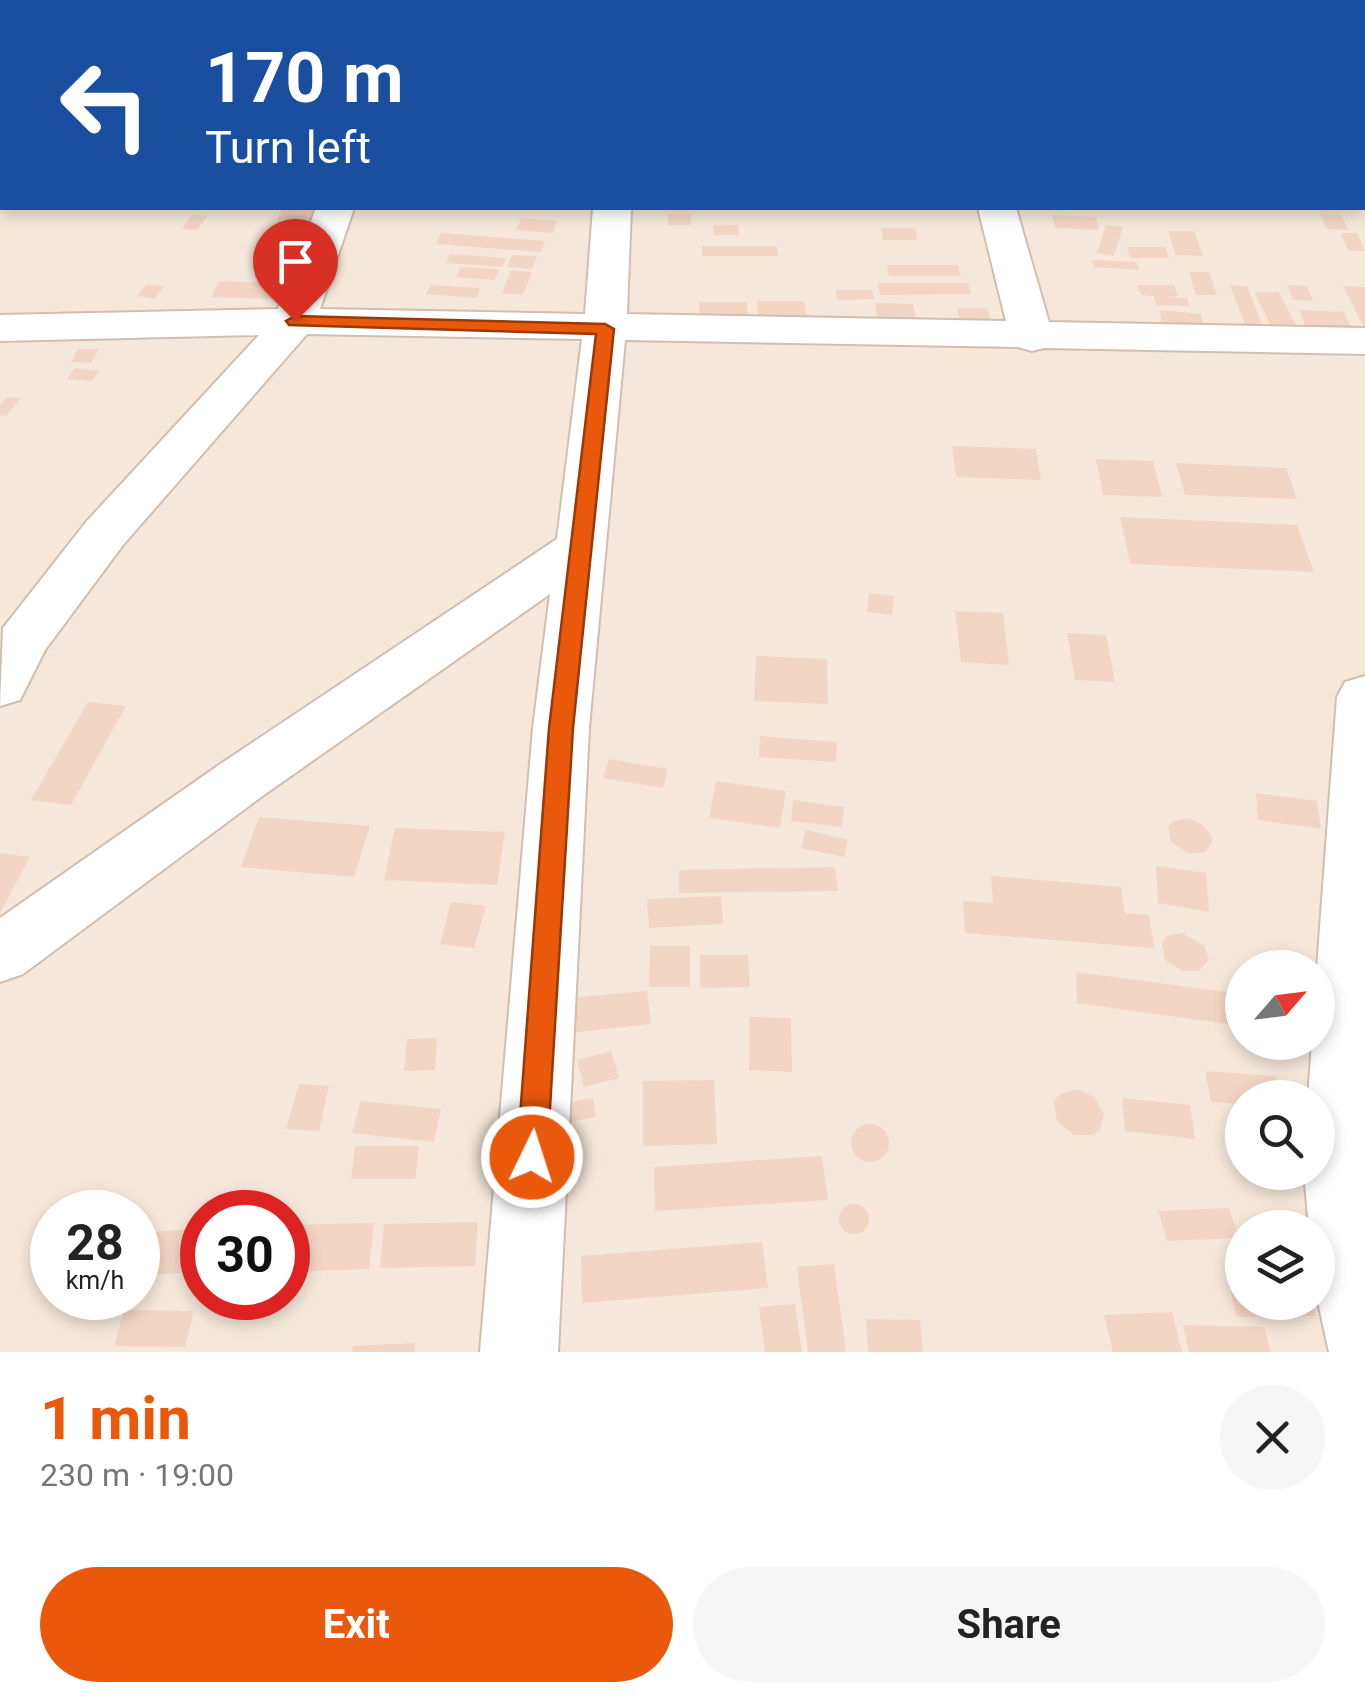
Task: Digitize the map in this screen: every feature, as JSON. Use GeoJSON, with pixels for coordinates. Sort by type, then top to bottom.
{"type":"FeatureCollection","features":[{"type":"Feature","properties":{"kind":"street"},"geometry":{"type":"LineString","coordinates":[[0,686],[22,642],[105,533],[295,321],[334,210]]}},
{"type":"Feature","properties":{"kind":"street"},"geometry":{"type":"LineString","coordinates":[[519,1352],[561,728],[605,329],[612,210]]}},
{"type":"Feature","properties":{"kind":"street"},"geometry":{"type":"LineString","coordinates":[[998,210],[1032,338]]}},
{"type":"Feature","properties":{"kind":"street"},"geometry":{"type":"LineString","coordinates":[[0,328],[295,321],[1032,338],[1365,341]]}},
{"type":"Feature","properties":{"kind":"street"},"geometry":{"type":"LineString","coordinates":[[0,954],[240,782],[581,548]]}},
{"type":"Feature","properties":{"kind":"street"},"geometry":{"type":"LineString","coordinates":[[1365,696],[1339,1163],[1353,1286],[1365,1344]]}},
{"type":"Feature","properties":{"kind":"shaded area"},"geometry":{"type":"Polygon","coordinates":[[[0,210],[1365,210],[1365,1352],[0,1352],[0,210]]]}},
{"type":"Feature","properties":{"kind":"building"},"geometry":{"type":"Polygon","coordinates":[[[282,210],[316,210],[311,220],[277,219],[282,210]]]}},
{"type":"Feature","properties":{"kind":"building"},"geometry":{"type":"Polygon","coordinates":[[[668,214],[691,214],[691,225],[668,225],[668,214]]]}},
{"type":"Feature","properties":{"kind":"building"},"geometry":{"type":"Polygon","coordinates":[[[1320,214],[1341,215],[1349,230],[1327,229],[1320,214]]]}},
{"type":"Feature","properties":{"kind":"building"},"geometry":{"type":"Polygon","coordinates":[[[192,215],[208,216],[197,230],[182,229],[192,215]]]}},
{"type":"Feature","properties":{"kind":"building"},"geometry":{"type":"Polygon","coordinates":[[[1052,215],[1096,217],[1099,230],[1055,228],[1052,215]]]}},
{"type":"Feature","properties":{"kind":"building"},"geometry":{"type":"Polygon","coordinates":[[[521,218],[557,221],[553,233],[516,230],[521,218]]]}},
{"type":"Feature","properties":{"kind":"building"},"geometry":{"type":"Polygon","coordinates":[[[738,225],[739,235],[714,235],[713,226],[738,225]]]}},
{"type":"Feature","properties":{"kind":"building"},"geometry":{"type":"Polygon","coordinates":[[[1106,225],[1123,227],[1114,256],[1097,253],[1106,225]]]}},
{"type":"Feature","properties":{"kind":"building"},"geometry":{"type":"Polygon","coordinates":[[[881,228],[915,228],[917,240],[883,240],[881,228]]]}},
{"type":"Feature","properties":{"kind":"building"},"geometry":{"type":"Polygon","coordinates":[[[1168,231],[1194,231],[1203,256],[1176,255],[1168,231]]]}},
{"type":"Feature","properties":{"kind":"building"},"geometry":{"type":"Polygon","coordinates":[[[441,233],[545,241],[541,252],[436,244],[441,233]]]}},
{"type":"Feature","properties":{"kind":"building"},"geometry":{"type":"Polygon","coordinates":[[[1340,233],[1357,233],[1365,251],[1349,251],[1340,233]]]}},
{"type":"Feature","properties":{"kind":"building"},"geometry":{"type":"Polygon","coordinates":[[[702,246],[777,246],[778,256],[702,256],[702,246]]]}},
{"type":"Feature","properties":{"kind":"building"},"geometry":{"type":"Polygon","coordinates":[[[1127,247],[1165,247],[1169,258],[1130,258],[1127,247]]]}},
{"type":"Feature","properties":{"kind":"building"},"geometry":{"type":"Polygon","coordinates":[[[450,254],[506,258],[502,267],[446,263],[450,254]]]}},
{"type":"Feature","properties":{"kind":"building"},"geometry":{"type":"Polygon","coordinates":[[[512,255],[537,256],[532,269],[507,267],[512,255]]]}},
{"type":"Feature","properties":{"kind":"building"},"geometry":{"type":"Polygon","coordinates":[[[1092,260],[1137,262],[1139,270],[1094,267],[1092,260]]]}},
{"type":"Feature","properties":{"kind":"building"},"geometry":{"type":"Polygon","coordinates":[[[887,265],[958,265],[961,276],[889,276],[887,265]]]}},
{"type":"Feature","properties":{"kind":"building"},"geometry":{"type":"Polygon","coordinates":[[[461,267],[499,269],[495,280],[456,277],[461,267]]]}},
{"type":"Feature","properties":{"kind":"building"},"geometry":{"type":"Polygon","coordinates":[[[511,270],[532,272],[523,295],[502,293],[511,270]]]}},
{"type":"Feature","properties":{"kind":"building"},"geometry":{"type":"Polygon","coordinates":[[[1189,272],[1209,272],[1217,295],[1196,295],[1189,272]]]}},
{"type":"Feature","properties":{"kind":"building"},"geometry":{"type":"Polygon","coordinates":[[[219,281],[280,283],[273,299],[211,297],[219,281]]]}},
{"type":"Feature","properties":{"kind":"building"},"geometry":{"type":"Polygon","coordinates":[[[878,283],[968,283],[971,294],[880,295],[878,283]]]}},
{"type":"Feature","properties":{"kind":"building"},"geometry":{"type":"Polygon","coordinates":[[[147,284],[164,286],[154,299],[137,296],[147,284]]]}},
{"type":"Feature","properties":{"kind":"building"},"geometry":{"type":"Polygon","coordinates":[[[431,285],[480,288],[477,298],[426,294],[431,285]]]}},
{"type":"Feature","properties":{"kind":"building"},"geometry":{"type":"Polygon","coordinates":[[[1137,285],[1174,285],[1178,296],[1167,297],[1187,298],[1189,306],[1156,305],[1154,296],[1141,295],[1137,285]]]}},
{"type":"Feature","properties":{"kind":"building"},"geometry":{"type":"Polygon","coordinates":[[[1230,285],[1247,286],[1266,334],[1248,333],[1230,285]]]}},
{"type":"Feature","properties":{"kind":"building"},"geometry":{"type":"Polygon","coordinates":[[[1287,285],[1307,286],[1313,301],[1293,300],[1287,285]]]}},
{"type":"Feature","properties":{"kind":"building"},"geometry":{"type":"Polygon","coordinates":[[[1343,286],[1365,287],[1365,329],[1343,286]]]}},
{"type":"Feature","properties":{"kind":"building"},"geometry":{"type":"Polygon","coordinates":[[[836,290],[872,290],[874,299],[837,300],[836,290]]]}},
{"type":"Feature","properties":{"kind":"building"},"geometry":{"type":"Polygon","coordinates":[[[1254,292],[1279,292],[1299,331],[1273,331],[1254,292]]]}},
{"type":"Feature","properties":{"kind":"building"},"geometry":{"type":"Polygon","coordinates":[[[757,301],[804,301],[807,317],[758,317],[757,301]]]}},
{"type":"Feature","properties":{"kind":"building"},"geometry":{"type":"Polygon","coordinates":[[[699,302],[747,302],[748,321],[700,321],[699,302]]]}},
{"type":"Feature","properties":{"kind":"building"},"geometry":{"type":"Polygon","coordinates":[[[875,303],[913,304],[916,317],[877,317],[875,303]]]}},
{"type":"Feature","properties":{"kind":"building"},"geometry":{"type":"Polygon","coordinates":[[[957,308],[987,308],[993,327],[962,327],[957,308]]]}},
{"type":"Feature","properties":{"kind":"building"},"geometry":{"type":"Polygon","coordinates":[[[1160,310],[1201,314],[1205,331],[1162,327],[1160,310]]]}},
{"type":"Feature","properties":{"kind":"building"},"geometry":{"type":"Polygon","coordinates":[[[1299,310],[1344,312],[1352,330],[1306,328],[1299,310]]]}},
{"type":"Feature","properties":{"kind":"building"},"geometry":{"type":"Polygon","coordinates":[[[78,349],[99,349],[91,363],[71,362],[78,349]]]}},
{"type":"Feature","properties":{"kind":"building"},"geometry":{"type":"Polygon","coordinates":[[[75,368],[99,371],[92,381],[67,379],[75,368]]]}},
{"type":"Feature","properties":{"kind":"building"},"geometry":{"type":"Polygon","coordinates":[[[7,397],[21,398],[6,416],[0,415],[0,405],[7,397]]]}},
{"type":"Feature","properties":{"kind":"building"},"geometry":{"type":"Polygon","coordinates":[[[952,446],[1036,449],[1041,480],[956,477],[952,446]]]}},
{"type":"Feature","properties":{"kind":"building"},"geometry":{"type":"Polygon","coordinates":[[[1096,459],[1153,461],[1162,497],[1103,495],[1096,459]]]}},
{"type":"Feature","properties":{"kind":"building"},"geometry":{"type":"Polygon","coordinates":[[[1176,463],[1286,468],[1297,499],[1185,495],[1176,463]]]}},
{"type":"Feature","properties":{"kind":"building"},"geometry":{"type":"Polygon","coordinates":[[[1120,517],[1297,525],[1314,572],[1130,564],[1120,517]]]}},
{"type":"Feature","properties":{"kind":"building"},"geometry":{"type":"Polygon","coordinates":[[[869,593],[894,596],[892,615],[867,612],[869,593]]]}},
{"type":"Feature","properties":{"kind":"building"},"geometry":{"type":"Polygon","coordinates":[[[955,611],[1003,613],[1009,665],[961,662],[955,611]]]}},
{"type":"Feature","properties":{"kind":"building"},"geometry":{"type":"Polygon","coordinates":[[[1067,633],[1106,635],[1115,682],[1075,680],[1067,633]]]}},
{"type":"Feature","properties":{"kind":"building"},"geometry":{"type":"Polygon","coordinates":[[[756,656],[827,659],[828,704],[754,701],[756,656]]]}},
{"type":"Feature","properties":{"kind":"building"},"geometry":{"type":"Polygon","coordinates":[[[88,702],[126,706],[71,805],[31,800],[88,702]]]}},
{"type":"Feature","properties":{"kind":"building"},"geometry":{"type":"Polygon","coordinates":[[[760,736],[837,742],[836,762],[759,757],[760,736]]]}},
{"type":"Feature","properties":{"kind":"building"},"geometry":{"type":"Polygon","coordinates":[[[609,759],[668,769],[663,788],[603,778],[609,759]]]}},
{"type":"Feature","properties":{"kind":"building"},"geometry":{"type":"Polygon","coordinates":[[[716,781],[786,791],[780,828],[709,818],[716,781]]]}},
{"type":"Feature","properties":{"kind":"building"},"geometry":{"type":"Polygon","coordinates":[[[1256,793],[1317,801],[1321,829],[1258,820],[1256,793]]]}},
{"type":"Feature","properties":{"kind":"building"},"geometry":{"type":"Polygon","coordinates":[[[793,800],[844,807],[842,827],[791,821],[793,800]]]}},
{"type":"Feature","properties":{"kind":"building"},"geometry":{"type":"Polygon","coordinates":[[[259,817],[370,826],[354,877],[241,867],[259,817]]]}},
{"type":"Feature","properties":{"kind":"building"},"geometry":{"type":"Polygon","coordinates":[[[1188,818],[1203,825],[1212,836],[1204,853],[1188,853],[1171,842],[1168,827],[1173,821],[1188,818]]]}},
{"type":"Feature","properties":{"kind":"building"},"geometry":{"type":"Polygon","coordinates":[[[395,828],[505,832],[497,885],[384,880],[395,828]]]}},
{"type":"Feature","properties":{"kind":"building"},"geometry":{"type":"Polygon","coordinates":[[[806,830],[848,840],[844,857],[801,848],[806,830]]]}},
{"type":"Feature","properties":{"kind":"building"},"geometry":{"type":"Polygon","coordinates":[[[0,853],[30,857],[0,913],[0,853]]]}},
{"type":"Feature","properties":{"kind":"building"},"geometry":{"type":"Polygon","coordinates":[[[1156,866],[1206,873],[1209,912],[1158,903],[1156,866]]]}},
{"type":"Feature","properties":{"kind":"building"},"geometry":{"type":"Polygon","coordinates":[[[835,867],[838,891],[679,893],[679,870],[835,867]]]}},
{"type":"Feature","properties":{"kind":"building"},"geometry":{"type":"Polygon","coordinates":[[[991,876],[1121,887],[1125,913],[1149,915],[1154,948],[965,933],[963,901],[993,903],[991,876]]]}},
{"type":"Feature","properties":{"kind":"building"},"geometry":{"type":"Polygon","coordinates":[[[721,896],[723,924],[649,928],[647,899],[721,896]]]}},
{"type":"Feature","properties":{"kind":"building"},"geometry":{"type":"Polygon","coordinates":[[[451,902],[486,906],[474,948],[440,944],[451,902]]]}},
{"type":"Feature","properties":{"kind":"building"},"geometry":{"type":"Polygon","coordinates":[[[1182,933],[1205,946],[1209,960],[1199,971],[1182,971],[1165,960],[1162,943],[1167,936],[1182,933]]]}},
{"type":"Feature","properties":{"kind":"building"},"geometry":{"type":"Polygon","coordinates":[[[650,946],[690,946],[690,987],[649,987],[650,946]]]}},
{"type":"Feature","properties":{"kind":"building"},"geometry":{"type":"Polygon","coordinates":[[[700,955],[748,955],[750,987],[700,988],[700,955]]]}},
{"type":"Feature","properties":{"kind":"building"},"geometry":{"type":"Polygon","coordinates":[[[1076,972],[1225,992],[1225,1024],[1077,1003],[1076,972]]]}},
{"type":"Feature","properties":{"kind":"building"},"geometry":{"type":"Polygon","coordinates":[[[647,991],[651,1024],[569,1033],[567,998],[647,991]]]}},
{"type":"Feature","properties":{"kind":"building"},"geometry":{"type":"Polygon","coordinates":[[[749,1017],[791,1018],[792,1072],[749,1070],[749,1017]]]}},
{"type":"Feature","properties":{"kind":"building"},"geometry":{"type":"Polygon","coordinates":[[[437,1038],[435,1070],[404,1071],[407,1039],[437,1038]]]}},
{"type":"Feature","properties":{"kind":"building"},"geometry":{"type":"Polygon","coordinates":[[[611,1051],[619,1078],[584,1087],[577,1060],[611,1051]]]}},
{"type":"Feature","properties":{"kind":"building"},"geometry":{"type":"Polygon","coordinates":[[[1205,1071],[1276,1076],[1277,1080],[1225,1080],[1225,1103],[1211,1102],[1205,1071]]]}},
{"type":"Feature","properties":{"kind":"building"},"geometry":{"type":"Polygon","coordinates":[[[714,1080],[717,1144],[643,1146],[643,1081],[714,1080]]]}},
{"type":"Feature","properties":{"kind":"building"},"geometry":{"type":"Polygon","coordinates":[[[299,1084],[329,1086],[319,1131],[286,1129],[299,1084]]]}},
{"type":"Feature","properties":{"kind":"building"},"geometry":{"type":"Polygon","coordinates":[[[1076,1089],[1094,1097],[1104,1114],[1100,1130],[1093,1135],[1074,1135],[1057,1121],[1054,1101],[1060,1094],[1076,1089]]]}},
{"type":"Feature","properties":{"kind":"building"},"geometry":{"type":"Polygon","coordinates":[[[593,1098],[596,1117],[562,1123],[558,1104],[593,1098]]]}},
{"type":"Feature","properties":{"kind":"building"},"geometry":{"type":"Polygon","coordinates":[[[1122,1098],[1190,1105],[1195,1139],[1125,1131],[1122,1098]]]}},
{"type":"Feature","properties":{"kind":"building"},"geometry":{"type":"Polygon","coordinates":[[[361,1101],[441,1109],[434,1142],[352,1133],[361,1101]]]}},
{"type":"Feature","properties":{"kind":"building"},"geometry":{"type":"Polygon","coordinates":[[[870,1124],[883,1130],[889,1143],[883,1156],[870,1162],[857,1156],[851,1143],[857,1130],[870,1124]]]}},
{"type":"Feature","properties":{"kind":"building"},"geometry":{"type":"Polygon","coordinates":[[[355,1146],[419,1146],[415,1179],[351,1179],[355,1146]]]}},
{"type":"Feature","properties":{"kind":"building"},"geometry":{"type":"Polygon","coordinates":[[[822,1156],[828,1200],[655,1211],[654,1167],[822,1156]]]}},
{"type":"Feature","properties":{"kind":"building"},"geometry":{"type":"Polygon","coordinates":[[[854,1204],[868,1213],[869,1219],[860,1233],[854,1234],[840,1225],[839,1219],[848,1205],[854,1204]]]}},
{"type":"Feature","properties":{"kind":"building"},"geometry":{"type":"Polygon","coordinates":[[[1229,1208],[1225,1210],[1225,1239],[1167,1241],[1158,1211],[1229,1208]]]}},
{"type":"Feature","properties":{"kind":"building"},"geometry":{"type":"Polygon","coordinates":[[[478,1222],[475,1266],[380,1268],[384,1224],[478,1222]]]}},
{"type":"Feature","properties":{"kind":"building"},"geometry":{"type":"Polygon","coordinates":[[[374,1223],[369,1269],[310,1271],[310,1224],[374,1223]]]}},
{"type":"Feature","properties":{"kind":"building"},"geometry":{"type":"Polygon","coordinates":[[[180,1230],[180,1273],[160,1274],[160,1232],[180,1230]]]}},
{"type":"Feature","properties":{"kind":"building"},"geometry":{"type":"Polygon","coordinates":[[[762,1242],[768,1288],[582,1303],[581,1256],[762,1242]]]}},
{"type":"Feature","properties":{"kind":"building"},"geometry":{"type":"Polygon","coordinates":[[[834,1264],[846,1352],[808,1352],[797,1267],[834,1264]]]}},
{"type":"Feature","properties":{"kind":"building"},"geometry":{"type":"Polygon","coordinates":[[[795,1304],[802,1352],[765,1352],[759,1307],[795,1304]]]}},
{"type":"Feature","properties":{"kind":"building"},"geometry":{"type":"Polygon","coordinates":[[[160,1311],[180,1311],[180,1320],[192,1320],[185,1347],[114,1346],[121,1320],[160,1320],[160,1311]]]}},
{"type":"Feature","properties":{"kind":"building"},"geometry":{"type":"Polygon","coordinates":[[[1172,1312],[1182,1352],[1113,1352],[1104,1315],[1172,1312]]]}},
{"type":"Feature","properties":{"kind":"building"},"geometry":{"type":"Polygon","coordinates":[[[866,1319],[920,1320],[923,1352],[868,1352],[866,1319]]]}},
{"type":"Feature","properties":{"kind":"building"},"geometry":{"type":"Polygon","coordinates":[[[1183,1325],[1264,1327],[1271,1352],[1189,1352],[1183,1325]]]}},
{"type":"Feature","properties":{"kind":"building"},"geometry":{"type":"Polygon","coordinates":[[[415,1343],[415,1352],[352,1352],[353,1346],[415,1343]]]}},
{"type":"Feature","properties":{"kind":"route"},"geometry":{"type":"LineString","coordinates":[[295,321],[605,329],[561,728],[532,1157]]}}]}
